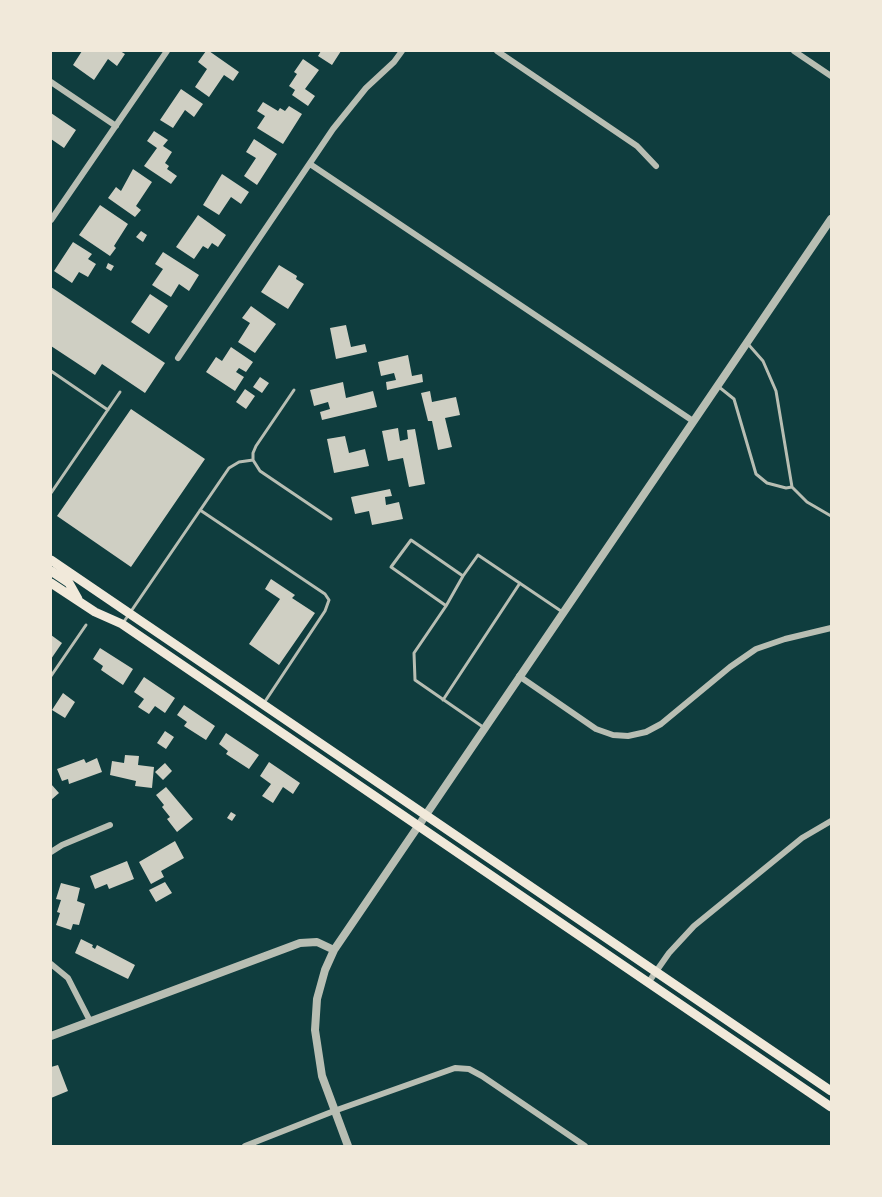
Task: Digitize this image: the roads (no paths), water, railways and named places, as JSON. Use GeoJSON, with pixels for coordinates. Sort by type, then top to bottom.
{"type":"FeatureCollection","features":[{"type":"Feature","properties":{"kind":"main road"},"geometry":{"type":"LineString","coordinates":[[51,560],[831,1091]]}},
{"type":"Feature","properties":{"kind":"main road"},"geometry":{"type":"LineString","coordinates":[[51,571],[69,583],[81,603]]}},
{"type":"Feature","properties":{"kind":"main road"},"geometry":{"type":"LineString","coordinates":[[51,583],[95,612],[122,624],[831,1107]]}},
{"type":"Feature","properties":{"kind":"street"},"geometry":{"type":"LineString","coordinates":[[51,220],[167,51]]}},
{"type":"Feature","properties":{"kind":"street"},"geometry":{"type":"LineString","coordinates":[[178,358],[333,129],[366,88],[394,62],[402,51]]}},
{"type":"Feature","properties":{"kind":"street"},"geometry":{"type":"LineString","coordinates":[[497,51],[637,146],[656,166]]}},
{"type":"Feature","properties":{"kind":"street"},"geometry":{"type":"LineString","coordinates":[[794,51],[831,76]]}},
{"type":"Feature","properties":{"kind":"street"},"geometry":{"type":"LineString","coordinates":[[51,82],[116,126]]}},
{"type":"Feature","properties":{"kind":"street"},"geometry":{"type":"LineString","coordinates":[[310,164],[693,422]]}},
{"type":"Feature","properties":{"kind":"street"},"geometry":{"type":"LineString","coordinates":[[348,1146],[322,1076],[315,1030],[317,999],[325,970],[334,950],[717,386],[828,231],[831,219]]}},
{"type":"Feature","properties":{"kind":"street"},"geometry":{"type":"LineString","coordinates":[[519,676],[596,729],[612,735],[628,736],[646,732],[661,724],[730,667],[756,649],[785,639],[831,628]]}},
{"type":"Feature","properties":{"kind":"street"},"geometry":{"type":"LineString","coordinates":[[648,983],[669,953],[694,926],[802,838],[831,821]]}},
{"type":"Feature","properties":{"kind":"street"},"geometry":{"type":"LineString","coordinates":[[51,852],[62,844],[111,825]]}},
{"type":"Feature","properties":{"kind":"street"},"geometry":{"type":"LineString","coordinates":[[51,1036],[300,943],[317,942],[334,950]]}},
{"type":"Feature","properties":{"kind":"street"},"geometry":{"type":"LineString","coordinates":[[51,964],[69,978],[90,1022]]}},
{"type":"Feature","properties":{"kind":"street"},"geometry":{"type":"LineString","coordinates":[[245,1146],[334,1111],[455,1068],[469,1069],[585,1146]]}},
{"type":"Feature","properties":{"kind":"lane"},"geometry":{"type":"LineString","coordinates":[[747,343],[763,361],[776,391],[792,487],[807,502],[831,516]]}},
{"type":"Feature","properties":{"kind":"lane"},"geometry":{"type":"LineString","coordinates":[[51,371],[108,410]]}},
{"type":"Feature","properties":{"kind":"lane"},"geometry":{"type":"LineString","coordinates":[[717,386],[734,399],[756,474],[767,483],[786,488],[792,487]]}},
{"type":"Feature","properties":{"kind":"lane"},"geometry":{"type":"LineString","coordinates":[[294,390],[256,446],[253,460],[260,471],[331,519]]}},
{"type":"Feature","properties":{"kind":"lane"},"geometry":{"type":"LineString","coordinates":[[51,494],[120,392]]}},
{"type":"Feature","properties":{"kind":"lane"},"geometry":{"type":"LineString","coordinates":[[122,624],[229,468],[239,462],[253,460]]}},
{"type":"Feature","properties":{"kind":"lane"},"geometry":{"type":"LineString","coordinates":[[200,510],[325,594],[329,600],[325,612],[263,705]]}},
{"type":"Feature","properties":{"kind":"lane"},"geometry":{"type":"LineString","coordinates":[[446,606],[391,567],[411,540],[463,576]]}},
{"type":"Feature","properties":{"kind":"lane"},"geometry":{"type":"LineString","coordinates":[[484,728],[416,680],[414,653],[463,576],[478,555],[563,612]]}},
{"type":"Feature","properties":{"kind":"lane"},"geometry":{"type":"LineString","coordinates":[[443,700],[520,583]]}},
{"type":"Feature","properties":{"kind":"lane"},"geometry":{"type":"LineString","coordinates":[[51,676],[86,625]]}}]}
